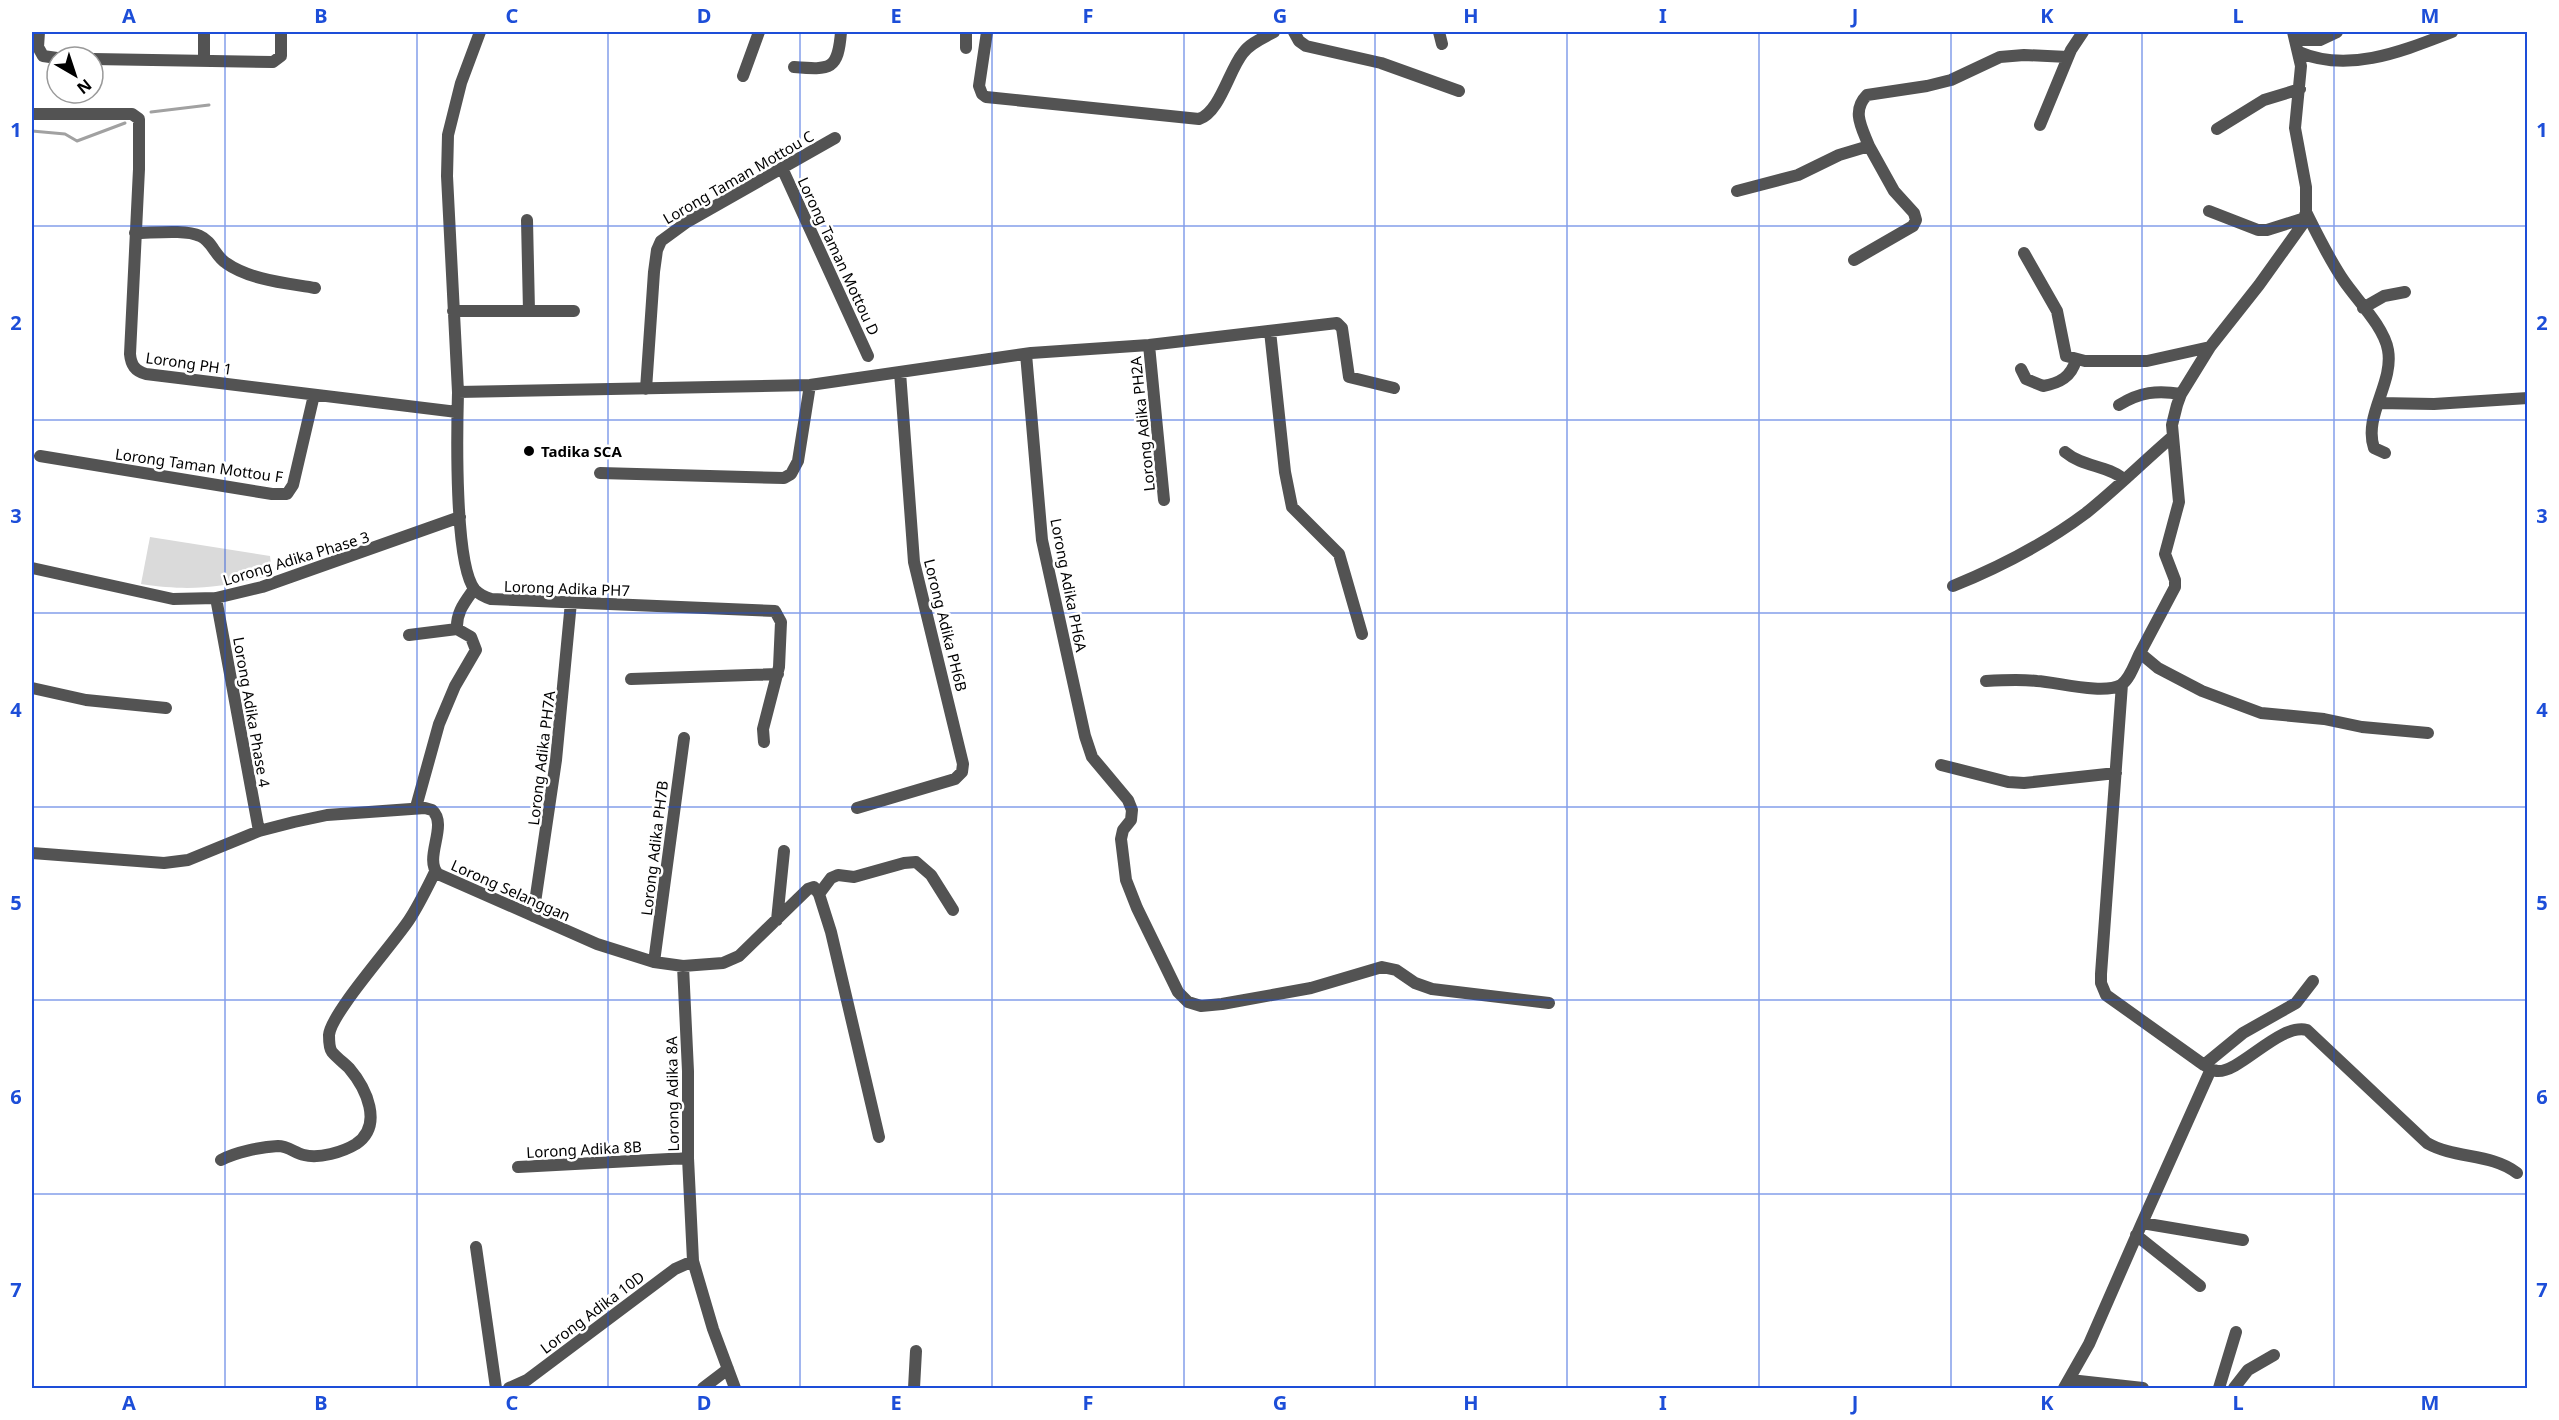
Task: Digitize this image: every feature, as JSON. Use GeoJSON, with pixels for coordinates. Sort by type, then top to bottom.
{"type":"FeatureCollection","features":[{"type":"Feature","properties":{"kind":"street"},"geometry":{"type":"LineString","coordinates":[[35,54],[39,32]]}},
{"type":"Feature","properties":{"kind":"street"},"geometry":{"type":"LineString","coordinates":[[204,32],[204,61]]}},
{"type":"Feature","properties":{"kind":"street"},"geometry":{"type":"LineString","coordinates":[[105,59],[277,61],[282,52],[281,32]]}},
{"type":"Feature","properties":{"kind":"street"},"geometry":{"type":"LineString","coordinates":[[457,629],[457,619],[462,605],[474,589],[467,572],[460,518],[458,392],[447,176],[448,135],[462,83],[480,32]]}},
{"type":"Feature","properties":{"kind":"street"},"geometry":{"type":"LineString","coordinates":[[743,76],[759,32]]}},
{"type":"Feature","properties":{"kind":"street"},"geometry":{"type":"LineString","coordinates":[[794,67],[814,69],[832,64],[838,56],[841,32]]}},
{"type":"Feature","properties":{"kind":"street"},"geometry":{"type":"LineString","coordinates":[[966,32],[966,48]]}},
{"type":"Feature","properties":{"kind":"street"},"geometry":{"type":"LineString","coordinates":[[987,32],[979,86],[986,97],[1199,119],[1210,112],[1241,54],[1249,46],[1274,32]]}},
{"type":"Feature","properties":{"kind":"street"},"geometry":{"type":"LineString","coordinates":[[1294,32],[1299,41],[1306,46],[1381,63],[1459,91]]}},
{"type":"Feature","properties":{"kind":"street"},"geometry":{"type":"LineString","coordinates":[[2040,125],[2068,57],[2083,32]]}},
{"type":"Feature","properties":{"kind":"street"},"geometry":{"type":"LineString","coordinates":[[2296,41],[2320,40],[2337,32]]}},
{"type":"Feature","properties":{"kind":"street"},"geometry":{"type":"LineString","coordinates":[[2296,41],[2318,58],[2378,58],[2452,32]]}},
{"type":"Feature","properties":{"kind":"street"},"geometry":{"type":"LineString","coordinates":[[2296,41],[2301,66],[2295,129],[2306,187],[2305,215],[2259,285],[2210,347],[2181,394],[2172,425],[2179,502],[2165,554],[2175,580],[2175,587],[2122,684],[2101,974],[2103,990],[2110,1000],[2207,1067],[2217,1071],[2229,1067],[2292,1030],[2307,1030],[2427,1143],[2450,1153],[2495,1161],[2517,1173]]}},
{"type":"Feature","properties":{"kind":"street"},"geometry":{"type":"LineString","coordinates":[[1854,260],[1913,226],[1916,220],[1914,213],[1894,191],[1869,146],[1857,115],[1867,95],[1951,80],[2000,57],[2024,55],[2068,57]]}},
{"type":"Feature","properties":{"kind":"street"},"geometry":{"type":"LineString","coordinates":[[2217,129],[2264,100],[2300,89]]}},
{"type":"Feature","properties":{"kind":"street","name":"Lorong PH 1"},"geometry":{"type":"LineString","coordinates":[[32,114],[136,116],[140,123],[130,354],[132,364],[137,370],[146,374],[457,412]]}},
{"type":"Feature","properties":{"kind":"street","name":"Lorong Taman Mottou C"},"geometry":{"type":"LineString","coordinates":[[646,389],[654,272],[657,250],[661,241],[687,222],[835,138]]}},
{"type":"Feature","properties":{"kind":"street"},"geometry":{"type":"LineString","coordinates":[[1737,191],[1798,176],[1839,155],[1869,146]]}},
{"type":"Feature","properties":{"kind":"street","name":"Lorong Taman Mottou D"},"geometry":{"type":"LineString","coordinates":[[782,168],[868,356]]}},
{"type":"Feature","properties":{"kind":"street"},"geometry":{"type":"LineString","coordinates":[[2209,211],[2258,230],[2267,230],[2305,215]]}},
{"type":"Feature","properties":{"kind":"street"},"geometry":{"type":"LineString","coordinates":[[2305,215],[2327,253],[2385,340],[2388,350],[2388,368],[2372,428],[2371,441],[2375,450],[2385,453]]}},
{"type":"Feature","properties":{"kind":"street"},"geometry":{"type":"LineString","coordinates":[[527,220],[529,311]]}},
{"type":"Feature","properties":{"kind":"street"},"geometry":{"type":"LineString","coordinates":[[135,233],[201,236],[223,261],[232,267],[264,278],[315,288]]}},
{"type":"Feature","properties":{"kind":"street"},"geometry":{"type":"LineString","coordinates":[[2024,253],[2057,311],[2066,356],[2076,360],[2147,361],[2210,347]]}},
{"type":"Feature","properties":{"kind":"street"},"geometry":{"type":"LineString","coordinates":[[2363,308],[2384,296],[2405,292]]}},
{"type":"Feature","properties":{"kind":"street"},"geometry":{"type":"LineString","coordinates":[[453,311],[574,312]]}},
{"type":"Feature","properties":{"kind":"street"},"geometry":{"type":"LineString","coordinates":[[458,392],[810,385],[1026,354],[1149,345],[1337,323],[1342,328],[1349,377],[1394,388]]}},
{"type":"Feature","properties":{"kind":"street"},"geometry":{"type":"LineString","coordinates":[[1270,331],[1284,472],[1292,507],[1339,554],[1362,633]]}},
{"type":"Feature","properties":{"kind":"street","name":"Lorong Adika PH2A"},"geometry":{"type":"LineString","coordinates":[[1149,345],[1164,500]]}},
{"type":"Feature","properties":{"kind":"street","name":"Lorong Adika PH6A"},"geometry":{"type":"LineString","coordinates":[[1026,354],[1042,540],[1088,748],[1092,757],[1128,800],[1132,810],[1131,820],[1121,833],[1121,855],[1126,880],[1137,908],[1178,992],[1188,1002],[1201,1006],[1273,996],[1335,982],[1382,967],[1396,970],[1415,983],[1432,990],[1550,1003]]}},
{"type":"Feature","properties":{"kind":"street"},"geometry":{"type":"LineString","coordinates":[[2021,369],[2026,379],[2043,386],[2064,379],[2074,368],[2076,360]]}},
{"type":"Feature","properties":{"kind":"street","name":"Lorong Adika PH6B"},"geometry":{"type":"LineString","coordinates":[[857,808],[955,779],[962,772],[963,764],[914,562],[900,372]]}},
{"type":"Feature","properties":{"kind":"street"},"geometry":{"type":"LineString","coordinates":[[600,473],[784,478],[792,474],[798,461],[810,385]]}},
{"type":"Feature","properties":{"kind":"street"},"geometry":{"type":"LineString","coordinates":[[2119,405],[2148,392],[2181,394]]}},
{"type":"Feature","properties":{"kind":"street","name":"Lorong Taman Mottou F"},"geometry":{"type":"LineString","coordinates":[[40,456],[283,495],[290,492],[293,485],[314,395]]}},
{"type":"Feature","properties":{"kind":"street"},"geometry":{"type":"LineString","coordinates":[[2379,404],[2434,405],[2528,398]]}},
{"type":"Feature","properties":{"kind":"street"},"geometry":{"type":"LineString","coordinates":[[1953,586],[1986,572],[2033,547],[2085,513],[2172,437]]}},
{"type":"Feature","properties":{"kind":"street"},"geometry":{"type":"LineString","coordinates":[[2065,452],[2078,462],[2108,470],[2124,479]]}},
{"type":"Feature","properties":{"kind":"street","name":"Lorong Adika Phase 3"},"geometry":{"type":"LineString","coordinates":[[32,568],[173,599],[216,598],[262,587],[460,518]]}},
{"type":"Feature","properties":{"kind":"street","name":"Lorong Adika PH7"},"geometry":{"type":"LineString","coordinates":[[474,589],[491,599],[683,608],[770,609],[778,613],[781,622],[778,674]]}},
{"type":"Feature","properties":{"kind":"street","name":"Lorong Adika Phase 4"},"geometry":{"type":"LineString","coordinates":[[216,598],[259,831]]}},
{"type":"Feature","properties":{"kind":"street","name":"Lorong Adika PH7A"},"geometry":{"type":"LineString","coordinates":[[533,916],[556,760],[571,602]]}},
{"type":"Feature","properties":{"kind":"street"},"geometry":{"type":"LineString","coordinates":[[32,853],[164,863],[188,860],[259,831],[327,815],[416,807],[439,724],[455,686],[476,650],[471,637],[457,629],[409,635]]}},
{"type":"Feature","properties":{"kind":"street"},"geometry":{"type":"LineString","coordinates":[[2140,653],[2158,668],[2202,691],[2261,713],[2324,719],[2362,727],[2428,733]]}},
{"type":"Feature","properties":{"kind":"street"},"geometry":{"type":"LineString","coordinates":[[631,679],[778,674],[763,729],[764,742]]}},
{"type":"Feature","properties":{"kind":"street"},"geometry":{"type":"LineString","coordinates":[[1986,681],[2038,681],[2102,688],[2122,684]]}},
{"type":"Feature","properties":{"kind":"street"},"geometry":{"type":"LineString","coordinates":[[32,688],[86,700],[166,708]]}},
{"type":"Feature","properties":{"kind":"street","name":"Lorong Adika PH7B"},"geometry":{"type":"LineString","coordinates":[[654,962],[684,738]]}},
{"type":"Feature","properties":{"kind":"street"},"geometry":{"type":"LineString","coordinates":[[1941,765],[2016,782],[2042,782],[2116,773]]}},
{"type":"Feature","properties":{"kind":"street","name":"Lorong Selanggan"},"geometry":{"type":"LineString","coordinates":[[416,807],[432,810],[438,819],[435,872],[597,944],[654,962],[683,966],[732,961],[808,889],[814,887],[819,894]]}},
{"type":"Feature","properties":{"kind":"street"},"geometry":{"type":"LineString","coordinates":[[777,920],[784,851]]}},
{"type":"Feature","properties":{"kind":"street"},"geometry":{"type":"LineString","coordinates":[[879,1137],[831,932],[819,894],[831,878],[838,875],[855,877],[904,863],[916,862],[931,875],[953,910]]}},
{"type":"Feature","properties":{"kind":"street"},"geometry":{"type":"LineString","coordinates":[[221,1160],[237,1154],[279,1146],[306,1156],[322,1154],[346,1150],[359,1142],[369,1128],[370,1107],[350,1070],[332,1052],[329,1044],[331,1028],[410,918],[435,872]]}},
{"type":"Feature","properties":{"kind":"street","name":"Lorong Adika 8A"},"geometry":{"type":"LineString","coordinates":[[683,966],[693,1261],[735,1389]]}},
{"type":"Feature","properties":{"kind":"street"},"geometry":{"type":"LineString","coordinates":[[2143,1389],[2067,1384],[2089,1344],[2207,1067],[2244,1033],[2296,1003],[2313,981]]}},
{"type":"Feature","properties":{"kind":"street","name":"Lorong Adika 8B"},"geometry":{"type":"LineString","coordinates":[[518,1167],[688,1158]]}},
{"type":"Feature","properties":{"kind":"street"},"geometry":{"type":"LineString","coordinates":[[2142,1223],[2243,1240]]}},
{"type":"Feature","properties":{"kind":"street"},"geometry":{"type":"LineString","coordinates":[[2136,1235],[2200,1286]]}},
{"type":"Feature","properties":{"kind":"street"},"geometry":{"type":"LineString","coordinates":[[476,1247],[496,1389]]}},
{"type":"Feature","properties":{"kind":"street","name":"Lorong Adika 10D"},"geometry":{"type":"LineString","coordinates":[[509,1389],[527,1380],[675,1269],[693,1261]]}},
{"type":"Feature","properties":{"kind":"street"},"geometry":{"type":"LineString","coordinates":[[2218,1389],[2236,1332]]}},
{"type":"Feature","properties":{"kind":"street"},"geometry":{"type":"LineString","coordinates":[[914,1389],[916,1351]]}},
{"type":"Feature","properties":{"kind":"street"},"geometry":{"type":"LineString","coordinates":[[2234,1389],[2248,1370],[2274,1355]]}},
{"type":"Feature","properties":{"kind":"street"},"geometry":{"type":"LineString","coordinates":[[703,1389],[728,1369]]}},
{"type":"Feature","properties":{"kind":"shaded area"},"geometry":{"type":"Polygon","coordinates":[[[150,537],[270,556],[272,575],[207,587],[177,588],[141,584],[150,537]]]}},
{"type":"Feature","properties":{"kind":"waterway"},"geometry":{"type":"LineString","coordinates":[[151,112],[209,105]]}},
{"type":"Feature","properties":{"kind":"waterway"},"geometry":{"type":"LineString","coordinates":[[32,131],[65,134],[77,141],[125,123]]}},
{"type":"Feature","properties":{"kind":"place","name":"Tadika SCA"},"geometry":{"type":"Point","coordinates":[529,451]}}]}
